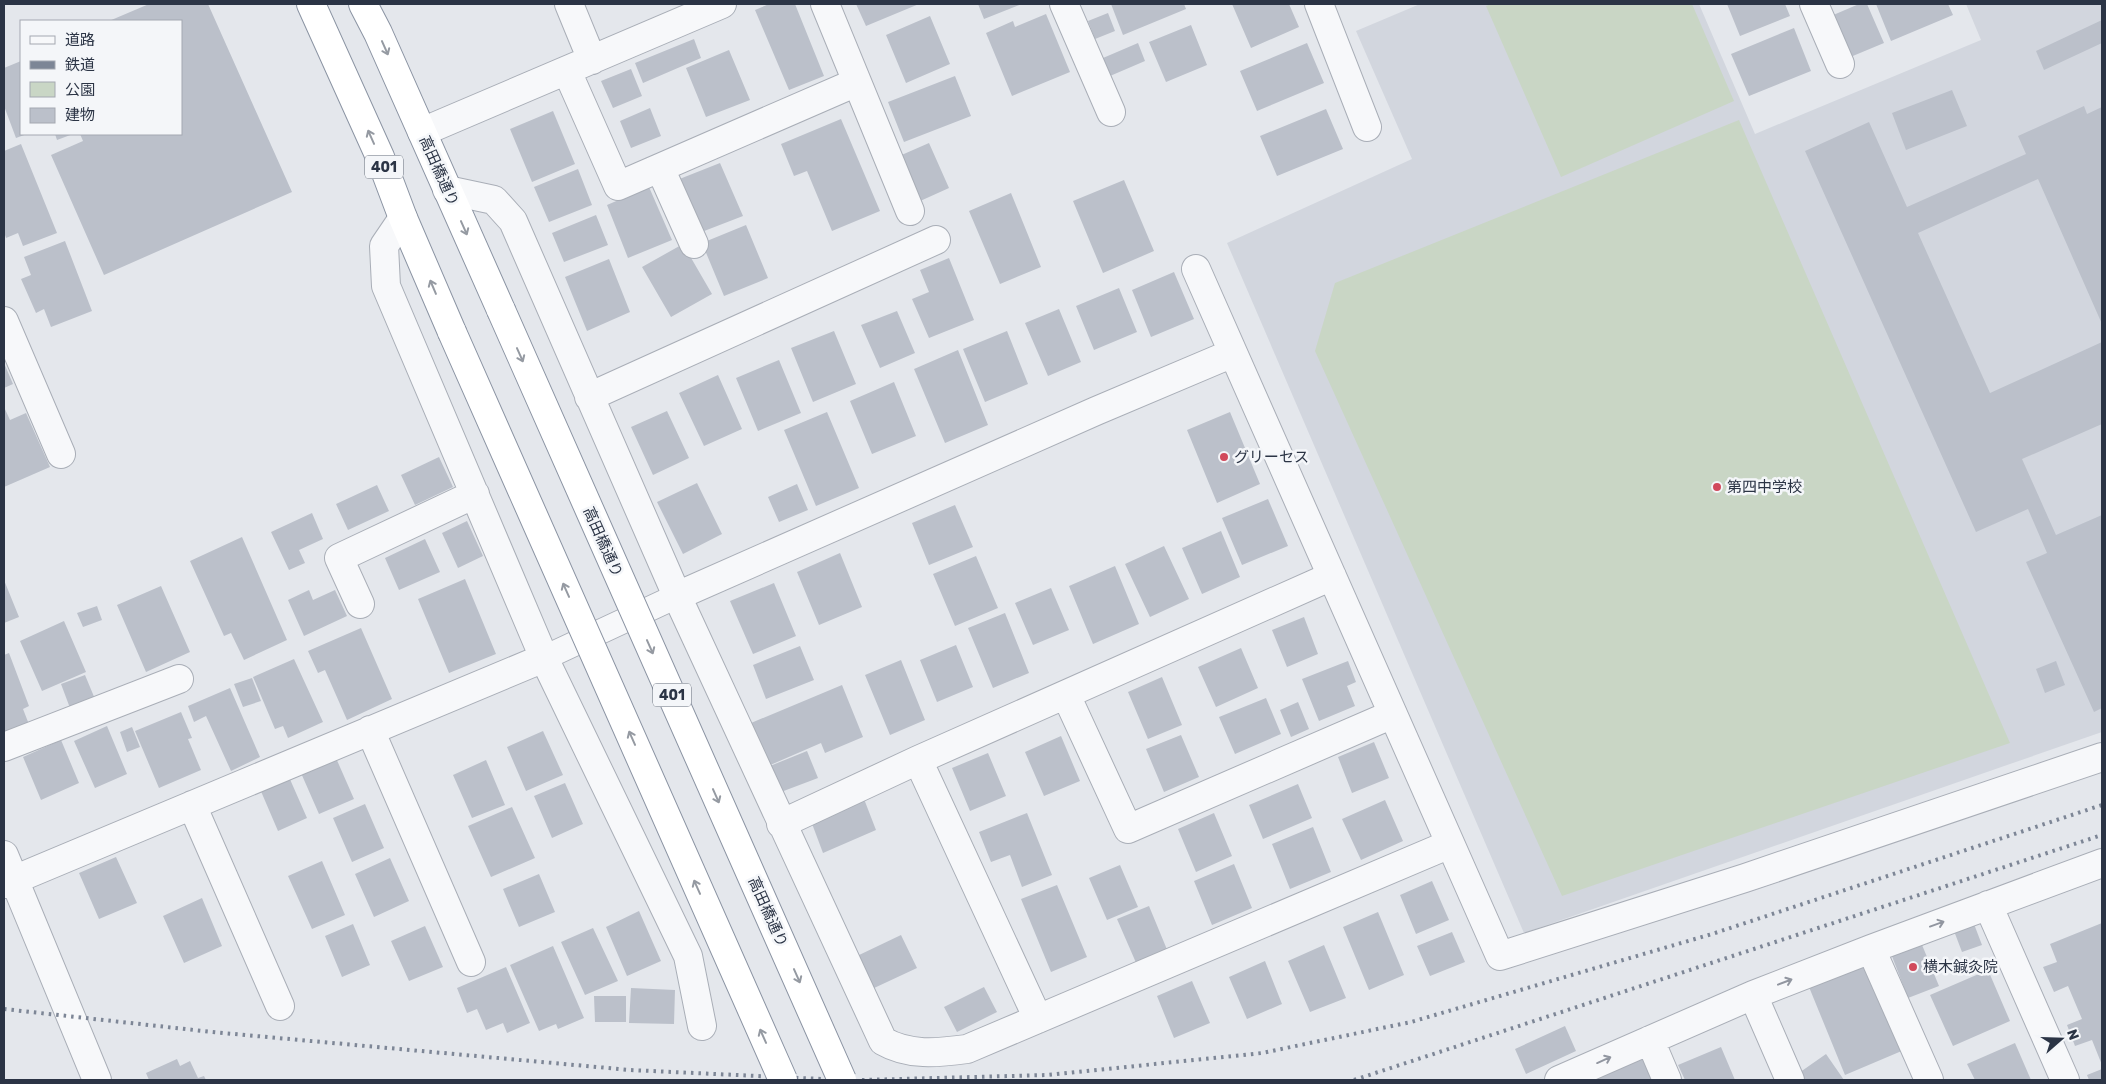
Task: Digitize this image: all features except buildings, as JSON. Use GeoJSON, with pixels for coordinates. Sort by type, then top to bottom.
{"type":"FeatureCollection","features":[{"type":"Feature","properties":{"kind":"highway","name":"401"},"geometry":{"type":"LineString","coordinates":[[311,4],[380,157],[403,218],[452,332],[783,1080]]}},
{"type":"Feature","properties":{"kind":"highway","name":"高田橋通り"},"geometry":{"type":"LineString","coordinates":[[363,4],[422,132],[842,1080]]}},
{"type":"Feature","properties":{"kind":"street"},"geometry":{"type":"LineString","coordinates":[[569,4],[592,60]]}},
{"type":"Feature","properties":{"kind":"street"},"geometry":{"type":"LineString","coordinates":[[422,132],[722,4]]}},
{"type":"Feature","properties":{"kind":"street"},"geometry":{"type":"LineString","coordinates":[[825,4],[910,211]]}},
{"type":"Feature","properties":{"kind":"street"},"geometry":{"type":"LineString","coordinates":[[1064,4],[1111,112]]}},
{"type":"Feature","properties":{"kind":"street"},"geometry":{"type":"LineString","coordinates":[[1318,4],[1367,127]]}},
{"type":"Feature","properties":{"kind":"street"},"geometry":{"type":"LineString","coordinates":[[1814,4],[1840,64]]}},
{"type":"Feature","properties":{"kind":"street"},"geometry":{"type":"LineString","coordinates":[[567,71],[618,186],[857,82]]}},
{"type":"Feature","properties":{"kind":"street"},"geometry":{"type":"LineString","coordinates":[[660,168],[694,244]]}},
{"type":"Feature","properties":{"kind":"street"},"geometry":{"type":"LineString","coordinates":[[447,190],[494,200],[513,221],[677,596],[883,1041],[896,1049],[935,1054],[967,1049],[1450,844]]}},
{"type":"Feature","properties":{"kind":"street"},"geometry":{"type":"LineString","coordinates":[[403,218],[384,246],[386,286],[544,658],[688,956],[702,1026]]}},
{"type":"Feature","properties":{"kind":"street"},"geometry":{"type":"LineString","coordinates":[[589,397],[936,240]]}},
{"type":"Feature","properties":{"kind":"street"},"geometry":{"type":"LineString","coordinates":[[1196,269],[1500,956],[1745,878],[2102,757]]}},
{"type":"Feature","properties":{"kind":"street"},"geometry":{"type":"LineString","coordinates":[[4,321],[61,454]]}},
{"type":"Feature","properties":{"kind":"street"},"geometry":{"type":"LineString","coordinates":[[9,882],[544,658],[677,596],[1096,411],[1233,353]]}},
{"type":"Feature","properties":{"kind":"street"},"geometry":{"type":"LineString","coordinates":[[360,604],[339,558],[475,494]]}},
{"type":"Feature","properties":{"kind":"street"},"geometry":{"type":"LineString","coordinates":[[781,824],[918,760],[1332,576]]}},
{"type":"Feature","properties":{"kind":"street"},"geometry":{"type":"LineString","coordinates":[[4,747],[179,679]]}},
{"type":"Feature","properties":{"kind":"street"},"geometry":{"type":"LineString","coordinates":[[1066,695],[1128,828],[1393,714]]}},
{"type":"Feature","properties":{"kind":"street"},"geometry":{"type":"LineString","coordinates":[[370,730],[471,962]]}},
{"type":"Feature","properties":{"kind":"street"},"geometry":{"type":"LineString","coordinates":[[918,760],[1038,1019]]}},
{"type":"Feature","properties":{"kind":"street"},"geometry":{"type":"LineString","coordinates":[[192,805],[280,1006]]}},
{"type":"Feature","properties":{"kind":"street"},"geometry":{"type":"LineString","coordinates":[[4,855],[9,882],[97,1080]]}},
{"type":"Feature","properties":{"kind":"street"},"geometry":{"type":"LineString","coordinates":[[1559,1080],[1753,995],[1871,948],[2102,863]]}},
{"type":"Feature","properties":{"kind":"street"},"geometry":{"type":"LineString","coordinates":[[1988,905],[2065,1080]]}},
{"type":"Feature","properties":{"kind":"street"},"geometry":{"type":"LineString","coordinates":[[1871,948],[1929,1080]]}},
{"type":"Feature","properties":{"kind":"street"},"geometry":{"type":"LineString","coordinates":[[1753,995],[1790,1080]]}},
{"type":"Feature","properties":{"kind":"street"},"geometry":{"type":"LineString","coordinates":[[1650,1040],[1667,1080]]}},
{"type":"Feature","properties":{"kind":"shaded area","name":"第四中学校"},"geometry":{"type":"Polygon","coordinates":[[[1420,4],[1699,4],[1755,134],[1981,40],[1966,4],[2102,4],[2102,732],[1524,933],[1227,243],[1412,159],[1356,31],[1420,4]]]}},
{"type":"Feature","properties":{"kind":"green space"},"geometry":{"type":"Polygon","coordinates":[[[1491,4],[1692,4],[1734,101],[1561,177],[1486,6],[1491,4]]]}},
{"type":"Feature","properties":{"kind":"green space"},"geometry":{"type":"Polygon","coordinates":[[[1739,120],[2010,743],[1562,896],[1315,351],[1335,283],[1739,120]]]}},
{"type":"Feature","properties":{"kind":"railway"},"geometry":{"type":"LineString","coordinates":[[862,1080],[1048,1075],[1262,1053],[1411,1022],[1712,934],[2102,805]]}},
{"type":"Feature","properties":{"kind":"railway"},"geometry":{"type":"LineString","coordinates":[[1354,1080],[2102,835]]}},
{"type":"Feature","properties":{"kind":"railway"},"geometry":{"type":"LineString","coordinates":[[4,1009],[212,1032],[630,1070],[843,1080]]}},
{"type":"Feature","properties":{"kind":"place","name":"グリーセス"},"geometry":{"type":"Point","coordinates":[1224,457]}},
{"type":"Feature","properties":{"kind":"place","name":"第四中学校"},"geometry":{"type":"Point","coordinates":[1717,487]}},
{"type":"Feature","properties":{"kind":"place","name":"横木鍼灸院"},"geometry":{"type":"Point","coordinates":[1913,967]}}]}
